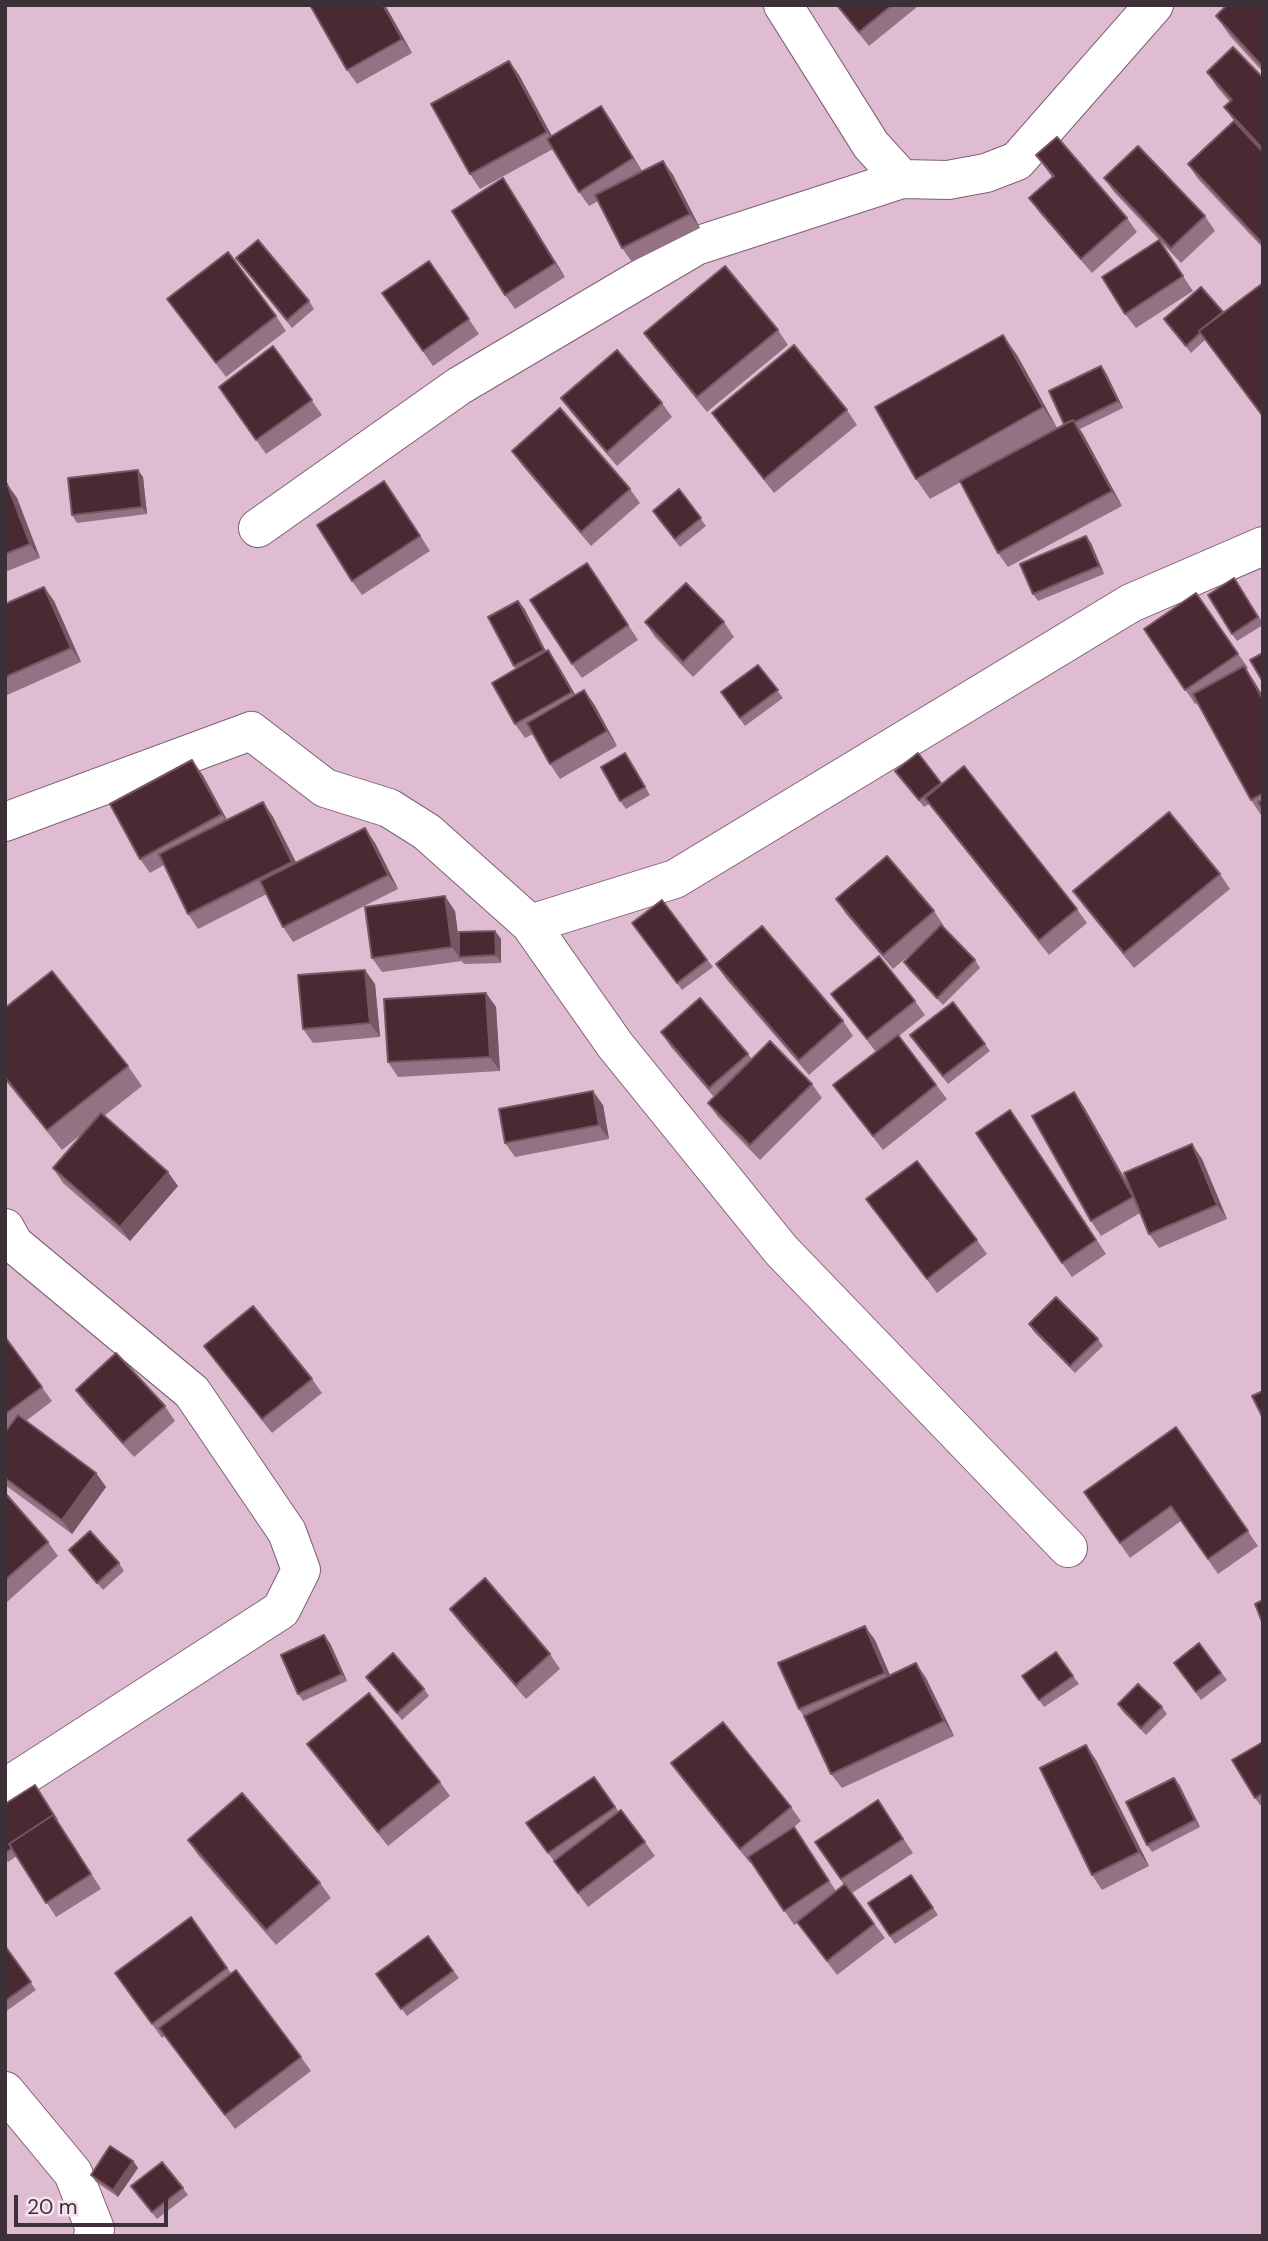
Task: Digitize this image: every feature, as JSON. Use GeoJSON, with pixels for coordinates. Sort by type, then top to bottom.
{"type":"FeatureCollection","features":[{"type":"Feature","properties":{"kind":"street"},"geometry":{"type":"LineString","coordinates":[[783,5],[871,145],[902,179]]}},
{"type":"Feature","properties":{"kind":"street"},"geometry":{"type":"LineString","coordinates":[[258,527],[459,386],[696,246],[902,179],[948,180],[986,173],[1017,161],[1154,5]]}},
{"type":"Feature","properties":{"kind":"street"},"geometry":{"type":"LineString","coordinates":[[530,924],[675,878],[1131,603],[1263,546]]}},
{"type":"Feature","properties":{"kind":"street"},"geometry":{"type":"LineString","coordinates":[[5,822],[251,731],[325,788],[389,808],[427,832],[530,924],[615,1045],[781,1250],[1068,1548]]}},
{"type":"Feature","properties":{"kind":"street"},"geometry":{"type":"LineString","coordinates":[[5,1228],[14,1244],[192,1392],[287,1532],[301,1570],[281,1610],[5,1788]]}},
{"type":"Feature","properties":{"kind":"street"},"geometry":{"type":"LineString","coordinates":[[5,2091],[73,2173],[95,2229],[93,2236]]}},
{"type":"Feature","properties":{"kind":"building"},"geometry":{"type":"Polygon","coordinates":[[[310,5],[383,5],[402,39],[347,70],[310,5]]]}},
{"type":"Feature","properties":{"kind":"building"},"geometry":{"type":"Polygon","coordinates":[[[837,5],[892,5],[859,32],[837,5]]]}},
{"type":"Feature","properties":{"kind":"building"},"geometry":{"type":"Polygon","coordinates":[[[1227,5],[1263,5],[1263,67],[1216,16],[1227,5]]]}},
{"type":"Feature","properties":{"kind":"building"},"geometry":{"type":"Polygon","coordinates":[[[1233,47],[1263,78],[1263,149],[1224,107],[1232,100],[1207,72],[1233,47]]]}},
{"type":"Feature","properties":{"kind":"building"},"geometry":{"type":"Polygon","coordinates":[[[509,61],[547,132],[470,174],[431,104],[509,61]]]}},
{"type":"Feature","properties":{"kind":"building"},"geometry":{"type":"Polygon","coordinates":[[[601,106],[633,158],[579,192],[547,139],[601,106]]]}},
{"type":"Feature","properties":{"kind":"building"},"geometry":{"type":"Polygon","coordinates":[[[1234,121],[1263,152],[1263,244],[1188,164],[1234,121]]]}},
{"type":"Feature","properties":{"kind":"building"},"geometry":{"type":"Polygon","coordinates":[[[1057,137],[1127,218],[1081,259],[1029,198],[1054,176],[1036,155],[1057,137]]]}},
{"type":"Feature","properties":{"kind":"building"},"geometry":{"type":"Polygon","coordinates":[[[1138,146],[1205,216],[1171,248],[1104,178],[1138,146]]]}},
{"type":"Feature","properties":{"kind":"building"},"geometry":{"type":"Polygon","coordinates":[[[663,161],[690,214],[622,248],[595,195],[663,161]]]}},
{"type":"Feature","properties":{"kind":"building"},"geometry":{"type":"Polygon","coordinates":[[[503,178],[555,263],[505,295],[452,211],[503,178]]]}},
{"type":"Feature","properties":{"kind":"building"},"geometry":{"type":"Polygon","coordinates":[[[258,240],[309,301],[287,320],[236,258],[258,240]]]}},
{"type":"Feature","properties":{"kind":"building"},"geometry":{"type":"Polygon","coordinates":[[[1159,240],[1183,276],[1125,314],[1102,277],[1159,240]]]}},
{"type":"Feature","properties":{"kind":"building"},"geometry":{"type":"Polygon","coordinates":[[[228,252],[276,316],[216,363],[167,299],[228,252]]]}},
{"type":"Feature","properties":{"kind":"building"},"geometry":{"type":"Polygon","coordinates":[[[429,261],[469,319],[423,351],[382,293],[429,261]]]}},
{"type":"Feature","properties":{"kind":"building"},"geometry":{"type":"Polygon","coordinates":[[[725,266],[778,330],[697,397],[644,333],[725,266]]]}},
{"type":"Feature","properties":{"kind":"building"},"geometry":{"type":"Polygon","coordinates":[[[1263,283],[1263,416],[1199,331],[1263,283]]]}},
{"type":"Feature","properties":{"kind":"building"},"geometry":{"type":"Polygon","coordinates":[[[1201,287],[1223,312],[1199,331],[1186,346],[1164,319],[1201,287]]]}},
{"type":"Feature","properties":{"kind":"building"},"geometry":{"type":"Polygon","coordinates":[[[1003,335],[1043,407],[916,479],[875,407],[1003,335]]]}},
{"type":"Feature","properties":{"kind":"building"},"geometry":{"type":"Polygon","coordinates":[[[794,345],[847,410],[764,479],[712,413],[794,345]]]}},
{"type":"Feature","properties":{"kind":"building"},"geometry":{"type":"Polygon","coordinates":[[[273,346],[312,400],[256,440],[219,387],[273,346]]]}},
{"type":"Feature","properties":{"kind":"building"},"geometry":{"type":"Polygon","coordinates":[[[617,350],[662,403],[607,452],[561,398],[617,350]]]}},
{"type":"Feature","properties":{"kind":"building"},"geometry":{"type":"Polygon","coordinates":[[[1101,366],[1118,401],[1075,422],[1073,420],[1064,424],[1049,391],[1101,366]]]}},
{"type":"Feature","properties":{"kind":"building"},"geometry":{"type":"Polygon","coordinates":[[[560,408],[630,489],[581,532],[512,451],[560,408]]]}},
{"type":"Feature","properties":{"kind":"building"},"geometry":{"type":"Polygon","coordinates":[[[1073,420],[1112,491],[998,553],[960,481],[1073,420]]]}},
{"type":"Feature","properties":{"kind":"building"},"geometry":{"type":"Polygon","coordinates":[[[138,470],[142,507],[72,515],[68,478],[138,470]]]}},
{"type":"Feature","properties":{"kind":"building"},"geometry":{"type":"Polygon","coordinates":[[[384,481],[420,536],[352,581],[317,525],[384,481]]]}},
{"type":"Feature","properties":{"kind":"building"},"geometry":{"type":"Polygon","coordinates":[[[7,484],[30,544],[5,554],[5,485],[7,484]]]}},
{"type":"Feature","properties":{"kind":"building"},"geometry":{"type":"Polygon","coordinates":[[[679,489],[701,518],[675,539],[653,511],[679,489]]]}},
{"type":"Feature","properties":{"kind":"building"},"geometry":{"type":"Polygon","coordinates":[[[1086,536],[1099,566],[1033,594],[1020,564],[1086,536]]]}},
{"type":"Feature","properties":{"kind":"building"},"geometry":{"type":"Polygon","coordinates":[[[587,563],[628,625],[572,664],[530,600],[587,563]]]}},
{"type":"Feature","properties":{"kind":"building"},"geometry":{"type":"Polygon","coordinates":[[[1234,578],[1258,617],[1232,634],[1208,595],[1234,578]]]}},
{"type":"Feature","properties":{"kind":"building"},"geometry":{"type":"Polygon","coordinates":[[[686,583],[724,622],[683,662],[645,622],[686,583]]]}},
{"type":"Feature","properties":{"kind":"building"},"geometry":{"type":"Polygon","coordinates":[[[44,587],[71,648],[5,677],[5,604],[44,587]]]}},
{"type":"Feature","properties":{"kind":"building"},"geometry":{"type":"Polygon","coordinates":[[[1196,593],[1238,654],[1185,690],[1144,629],[1196,593]]]}},
{"type":"Feature","properties":{"kind":"building"},"geometry":{"type":"Polygon","coordinates":[[[518,601],[544,650],[514,666],[488,617],[518,601]]]}},
{"type":"Feature","properties":{"kind":"building"},"geometry":{"type":"Polygon","coordinates":[[[548,650],[572,692],[515,724],[492,683],[548,650]]]}},
{"type":"Feature","properties":{"kind":"building"},"geometry":{"type":"Polygon","coordinates":[[[1263,653],[1263,682],[1250,660],[1263,653]]]}},
{"type":"Feature","properties":{"kind":"building"},"geometry":{"type":"Polygon","coordinates":[[[758,665],[778,690],[740,718],[721,692],[758,665]]]}},
{"type":"Feature","properties":{"kind":"building"},"geometry":{"type":"Polygon","coordinates":[[[1244,666],[1263,700],[1263,793],[1251,800],[1193,694],[1244,666]]]}},
{"type":"Feature","properties":{"kind":"building"},"geometry":{"type":"Polygon","coordinates":[[[584,690],[607,731],[550,764],[527,723],[584,690]]]}},
{"type":"Feature","properties":{"kind":"building"},"geometry":{"type":"Polygon","coordinates":[[[625,753],[645,787],[620,801],[601,767],[625,753]]]}},
{"type":"Feature","properties":{"kind":"building"},"geometry":{"type":"Polygon","coordinates":[[[918,753],[941,783],[919,800],[895,771],[918,753]]]}},
{"type":"Feature","properties":{"kind":"building"},"geometry":{"type":"Polygon","coordinates":[[[192,760],[222,814],[140,859],[110,804],[192,760]]]}},
{"type":"Feature","properties":{"kind":"building"},"geometry":{"type":"Polygon","coordinates":[[[964,766],[1077,909],[1039,940],[925,798],[964,766]]]}},
{"type":"Feature","properties":{"kind":"building"},"geometry":{"type":"Polygon","coordinates":[[[263,802],[292,862],[188,914],[159,854],[263,802]]]}},
{"type":"Feature","properties":{"kind":"building"},"geometry":{"type":"Polygon","coordinates":[[[1169,812],[1220,874],[1124,953],[1073,891],[1169,812]]]}},
{"type":"Feature","properties":{"kind":"building"},"geometry":{"type":"Polygon","coordinates":[[[365,828],[388,875],[283,927],[260,881],[365,828]]]}},
{"type":"Feature","properties":{"kind":"building"},"geometry":{"type":"Polygon","coordinates":[[[887,856],[934,911],[883,955],[836,899],[887,856]]]}},
{"type":"Feature","properties":{"kind":"building"},"geometry":{"type":"Polygon","coordinates":[[[445,896],[452,947],[372,958],[365,907],[445,896]]]}},
{"type":"Feature","properties":{"kind":"building"},"geometry":{"type":"Polygon","coordinates":[[[662,900],[707,960],[677,983],[632,923],[662,900]]]}},
{"type":"Feature","properties":{"kind":"building"},"geometry":{"type":"Polygon","coordinates":[[[941,925],[975,960],[937,998],[904,962],[941,925]]]}},
{"type":"Feature","properties":{"kind":"building"},"geometry":{"type":"Polygon","coordinates":[[[762,926],[843,1021],[799,1060],[716,964],[762,926]]]}},
{"type":"Feature","properties":{"kind":"building"},"geometry":{"type":"Polygon","coordinates":[[[495,931],[496,955],[459,957],[459,932],[495,931]]]}},
{"type":"Feature","properties":{"kind":"building"},"geometry":{"type":"Polygon","coordinates":[[[879,956],[915,1001],[867,1039],[831,994],[879,956]]]}},
{"type":"Feature","properties":{"kind":"building"},"geometry":{"type":"Polygon","coordinates":[[[365,970],[370,1023],[303,1029],[298,975],[365,970]]]}},
{"type":"Feature","properties":{"kind":"building"},"geometry":{"type":"Polygon","coordinates":[[[52,971],[128,1066],[47,1130],[5,1077],[5,1008],[52,971]]]}},
{"type":"Feature","properties":{"kind":"building"},"geometry":{"type":"Polygon","coordinates":[[[486,993],[490,1057],[388,1062],[384,999],[486,993]]]}},
{"type":"Feature","properties":{"kind":"building"},"geometry":{"type":"Polygon","coordinates":[[[700,998],[748,1054],[709,1088],[661,1032],[700,998]]]}},
{"type":"Feature","properties":{"kind":"building"},"geometry":{"type":"Polygon","coordinates":[[[953,1002],[985,1044],[943,1076],[910,1035],[953,1002]]]}},
{"type":"Feature","properties":{"kind":"building"},"geometry":{"type":"Polygon","coordinates":[[[898,1035],[936,1085],[873,1136],[833,1085],[898,1035]]]}},
{"type":"Feature","properties":{"kind":"building"},"geometry":{"type":"Polygon","coordinates":[[[770,1041],[812,1084],[750,1145],[708,1103],[770,1041]]]}},
{"type":"Feature","properties":{"kind":"building"},"geometry":{"type":"Polygon","coordinates":[[[593,1091],[599,1125],[505,1143],[499,1109],[593,1091]]]}},
{"type":"Feature","properties":{"kind":"building"},"geometry":{"type":"Polygon","coordinates":[[[1074,1092],[1133,1197],[1091,1221],[1032,1116],[1074,1092]]]}},
{"type":"Feature","properties":{"kind":"building"},"geometry":{"type":"Polygon","coordinates":[[[1010,1110],[1096,1240],[1062,1263],[976,1133],[1010,1110]]]}},
{"type":"Feature","properties":{"kind":"building"},"geometry":{"type":"Polygon","coordinates":[[[101,1113],[168,1172],[120,1227],[53,1168],[101,1113]]]}},
{"type":"Feature","properties":{"kind":"building"},"geometry":{"type":"Polygon","coordinates":[[[1192,1144],[1217,1205],[1149,1234],[1124,1173],[1192,1144]]]}},
{"type":"Feature","properties":{"kind":"building"},"geometry":{"type":"Polygon","coordinates":[[[917,1161],[977,1240],[927,1279],[866,1199],[917,1161]]]}},
{"type":"Feature","properties":{"kind":"building"},"geometry":{"type":"Polygon","coordinates":[[[1056,1297],[1098,1339],[1070,1366],[1029,1324],[1056,1297]]]}},
{"type":"Feature","properties":{"kind":"building"},"geometry":{"type":"Polygon","coordinates":[[[253,1306],[312,1379],[262,1419],[204,1346],[253,1306]]]}},
{"type":"Feature","properties":{"kind":"building"},"geometry":{"type":"Polygon","coordinates":[[[5,1337],[42,1387],[5,1414],[5,1337]]]}},
{"type":"Feature","properties":{"kind":"building"},"geometry":{"type":"Polygon","coordinates":[[[116,1353],[165,1406],[123,1443],[76,1390],[116,1353]]]}},
{"type":"Feature","properties":{"kind":"building"},"geometry":{"type":"Polygon","coordinates":[[[1263,1391],[1263,1418],[1252,1396],[1263,1391]]]}},
{"type":"Feature","properties":{"kind":"building"},"geometry":{"type":"Polygon","coordinates":[[[18,1415],[96,1473],[62,1520],[5,1478],[5,1432],[18,1415]]]}},
{"type":"Feature","properties":{"kind":"building"},"geometry":{"type":"Polygon","coordinates":[[[1176,1427],[1248,1531],[1208,1559],[1171,1506],[1120,1543],[1084,1492],[1176,1427]]]}},
{"type":"Feature","properties":{"kind":"building"},"geometry":{"type":"Polygon","coordinates":[[[5,1493],[48,1542],[5,1580],[5,1493]]]}},
{"type":"Feature","properties":{"kind":"building"},"geometry":{"type":"Polygon","coordinates":[[[90,1531],[119,1563],[97,1583],[69,1550],[90,1531]]]}},
{"type":"Feature","properties":{"kind":"building"},"geometry":{"type":"Polygon","coordinates":[[[485,1578],[550,1654],[516,1685],[450,1609],[485,1578]]]}},
{"type":"Feature","properties":{"kind":"building"},"geometry":{"type":"Polygon","coordinates":[[[1263,1600],[1263,1624],[1255,1604],[1263,1600]]]}},
{"type":"Feature","properties":{"kind":"building"},"geometry":{"type":"Polygon","coordinates":[[[865,1626],[885,1673],[799,1709],[778,1663],[865,1626]]]}},
{"type":"Feature","properties":{"kind":"building"},"geometry":{"type":"Polygon","coordinates":[[[324,1635],[342,1674],[298,1694],[281,1655],[324,1635]]]}},
{"type":"Feature","properties":{"kind":"building"},"geometry":{"type":"Polygon","coordinates":[[[1199,1643],[1221,1673],[1196,1692],[1174,1663],[1199,1643]]]}},
{"type":"Feature","properties":{"kind":"building"},"geometry":{"type":"Polygon","coordinates":[[[1056,1652],[1073,1676],[1039,1700],[1022,1676],[1056,1652]]]}},
{"type":"Feature","properties":{"kind":"building"},"geometry":{"type":"Polygon","coordinates":[[[393,1653],[424,1689],[397,1713],[366,1677],[393,1653]]]}},
{"type":"Feature","properties":{"kind":"building"},"geometry":{"type":"Polygon","coordinates":[[[916,1663],[944,1721],[831,1774],[804,1716],[916,1663]]]}},
{"type":"Feature","properties":{"kind":"building"},"geometry":{"type":"Polygon","coordinates":[[[1138,1684],[1162,1707],[1141,1728],[1118,1704],[1138,1684]]]}},
{"type":"Feature","properties":{"kind":"building"},"geometry":{"type":"Polygon","coordinates":[[[369,1693],[440,1782],[378,1832],[307,1744],[369,1693]]]}},
{"type":"Feature","properties":{"kind":"building"},"geometry":{"type":"Polygon","coordinates":[[[723,1722],[791,1807],[740,1849],[671,1763],[723,1722]]]}},
{"type":"Feature","properties":{"kind":"building"},"geometry":{"type":"Polygon","coordinates":[[[1263,1742],[1263,1793],[1255,1798],[1232,1760],[1263,1742]]]}},
{"type":"Feature","properties":{"kind":"building"},"geometry":{"type":"Polygon","coordinates":[[[1086,1745],[1139,1852],[1092,1875],[1040,1768],[1086,1745]]]}},
{"type":"Feature","properties":{"kind":"building"},"geometry":{"type":"Polygon","coordinates":[[[594,1777],[615,1807],[548,1853],[526,1823],[594,1777]]]}},
{"type":"Feature","properties":{"kind":"building"},"geometry":{"type":"Polygon","coordinates":[[[1174,1778],[1195,1820],[1147,1845],[1126,1802],[1174,1778]]]}},
{"type":"Feature","properties":{"kind":"building"},"geometry":{"type":"Polygon","coordinates":[[[35,1785],[57,1820],[53,1815],[9,1844],[12,1848],[5,1853],[5,1804],[35,1785]]]}},
{"type":"Feature","properties":{"kind":"building"},"geometry":{"type":"Polygon","coordinates":[[[242,1793],[320,1883],[266,1930],[188,1840],[242,1793]]]}},
{"type":"Feature","properties":{"kind":"building"},"geometry":{"type":"Polygon","coordinates":[[[878,1800],[903,1839],[841,1879],[815,1842],[878,1800]]]}},
{"type":"Feature","properties":{"kind":"building"},"geometry":{"type":"Polygon","coordinates":[[[621,1810],[645,1842],[578,1893],[554,1861],[621,1810]]]}},
{"type":"Feature","properties":{"kind":"building"},"geometry":{"type":"Polygon","coordinates":[[[53,1815],[91,1874],[46,1903],[9,1844],[53,1815]]]}},
{"type":"Feature","properties":{"kind":"building"},"geometry":{"type":"Polygon","coordinates":[[[794,1827],[829,1881],[784,1911],[748,1857],[794,1827]]]}},
{"type":"Feature","properties":{"kind":"building"},"geometry":{"type":"Polygon","coordinates":[[[911,1875],[933,1908],[890,1936],[868,1903],[911,1875]]]}},
{"type":"Feature","properties":{"kind":"building"},"geometry":{"type":"Polygon","coordinates":[[[845,1884],[874,1924],[827,1961],[797,1922],[845,1884]]]}},
{"type":"Feature","properties":{"kind":"building"},"geometry":{"type":"Polygon","coordinates":[[[191,1917],[227,1968],[152,2024],[115,1973],[191,1917]]]}},
{"type":"Feature","properties":{"kind":"building"},"geometry":{"type":"Polygon","coordinates":[[[428,1936],[453,1971],[401,2009],[376,1974],[428,1936]]]}},
{"type":"Feature","properties":{"kind":"building"},"geometry":{"type":"Polygon","coordinates":[[[5,1946],[31,1982],[5,2001],[5,1946]]]}},
{"type":"Feature","properties":{"kind":"building"},"geometry":{"type":"Polygon","coordinates":[[[236,1970],[301,2057],[225,2115],[159,2028],[236,1970]]]}},
{"type":"Feature","properties":{"kind":"building"},"geometry":{"type":"Polygon","coordinates":[[[110,2146],[133,2161],[113,2190],[91,2175],[110,2146]]]}},
{"type":"Feature","properties":{"kind":"building"},"geometry":{"type":"Polygon","coordinates":[[[162,2162],[183,2188],[152,2212],[131,2186],[162,2162]]]}}]}
